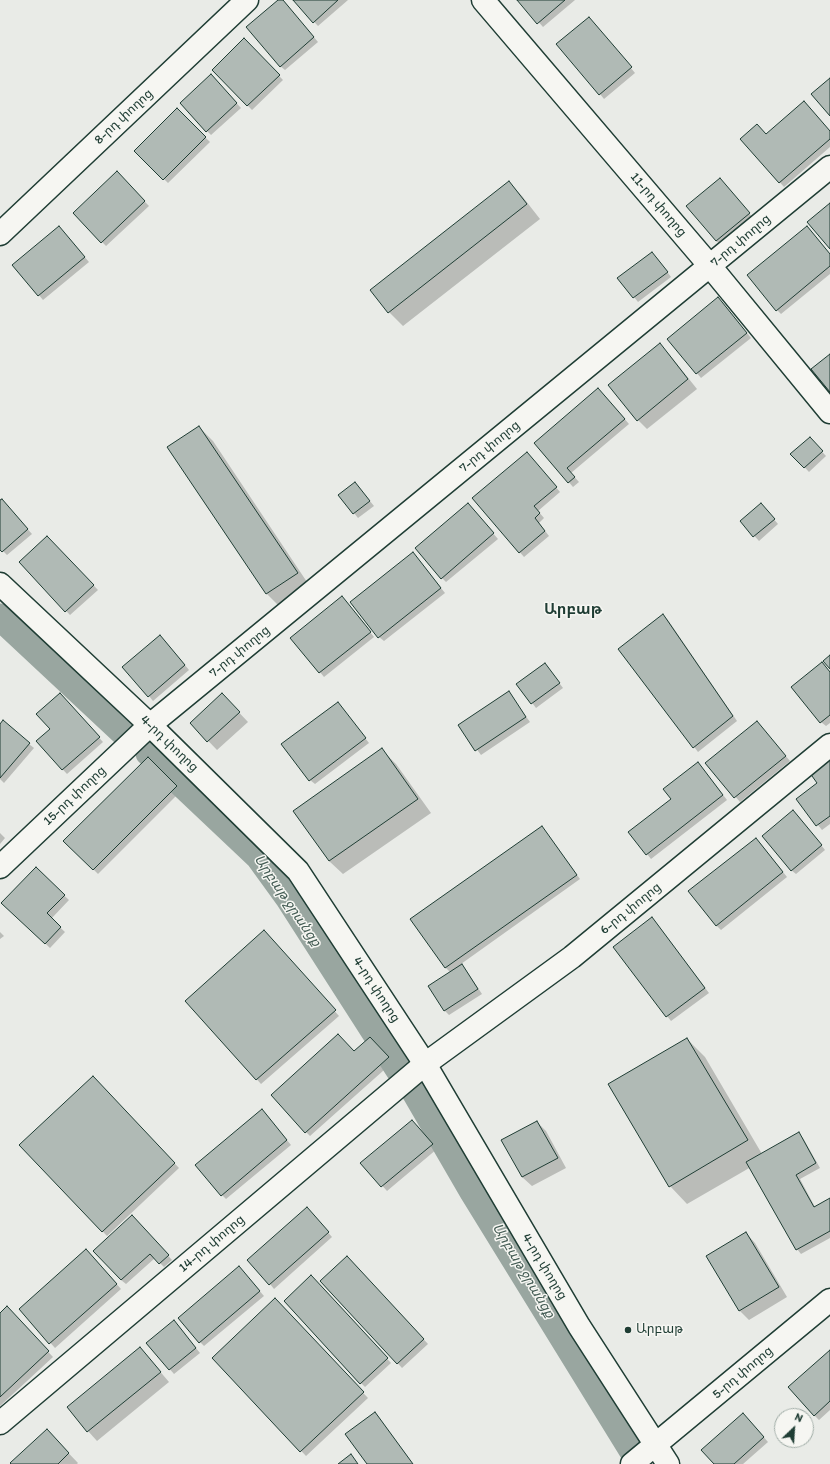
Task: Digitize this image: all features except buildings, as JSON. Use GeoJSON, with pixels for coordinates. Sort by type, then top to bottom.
{"type":"FeatureCollection","features":[{"type":"Feature","properties":{"kind":"street","name":"8-րդ փողոց"},"geometry":{"type":"LineString","coordinates":[[0,234],[247,0]]}},
{"type":"Feature","properties":{"kind":"street","name":"11-րդ փողոց"},"geometry":{"type":"LineString","coordinates":[[483,0],[710,266],[830,412]]}},
{"type":"Feature","properties":{"kind":"street","name":"7-րդ փողոց"},"geometry":{"type":"LineString","coordinates":[[150,725],[830,168]]}},
{"type":"Feature","properties":{"kind":"street","name":"4-րդ փողոց"},"geometry":{"type":"LineString","coordinates":[[0,584],[150,725],[298,871],[425,1064],[579,1326],[668,1464]]}},
{"type":"Feature","properties":{"kind":"street","name":"15-րդ փողոց"},"geometry":{"type":"LineString","coordinates":[[0,867],[150,725]]}},
{"type":"Feature","properties":{"kind":"street","name":"6-րդ փողոց"},"geometry":{"type":"LineString","coordinates":[[425,1064],[572,957],[830,745]]}},
{"type":"Feature","properties":{"kind":"street","name":"14-րդ փողոց"},"geometry":{"type":"LineString","coordinates":[[0,1423],[425,1064]]}},
{"type":"Feature","properties":{"kind":"street","name":"5-րդ փողոց"},"geometry":{"type":"LineString","coordinates":[[632,1464],[830,1300]]}},
{"type":"Feature","properties":{"kind":"waterway","name":"Արբաթ ջրանցք"},"geometry":{"type":"LineString","coordinates":[[0,617],[123,732]]}},
{"type":"Feature","properties":{"kind":"waterway","name":"Արբաթ ջրանցք"},"geometry":{"type":"LineString","coordinates":[[149,753],[259,857],[288,897],[399,1070]]}},
{"type":"Feature","properties":{"kind":"waterway","name":"Արբաթ ջրանցք"},"geometry":{"type":"LineString","coordinates":[[415,1092],[473,1192],[632,1450]]}},
{"type":"Feature","properties":{"kind":"place","name":"Արբաթ"},"geometry":{"type":"Point","coordinates":[628,1330]}},
{"type":"Feature","properties":{"kind":"district","name":"Արբաթ"},"geometry":{"type":"Point","coordinates":[573,610]}}]}
